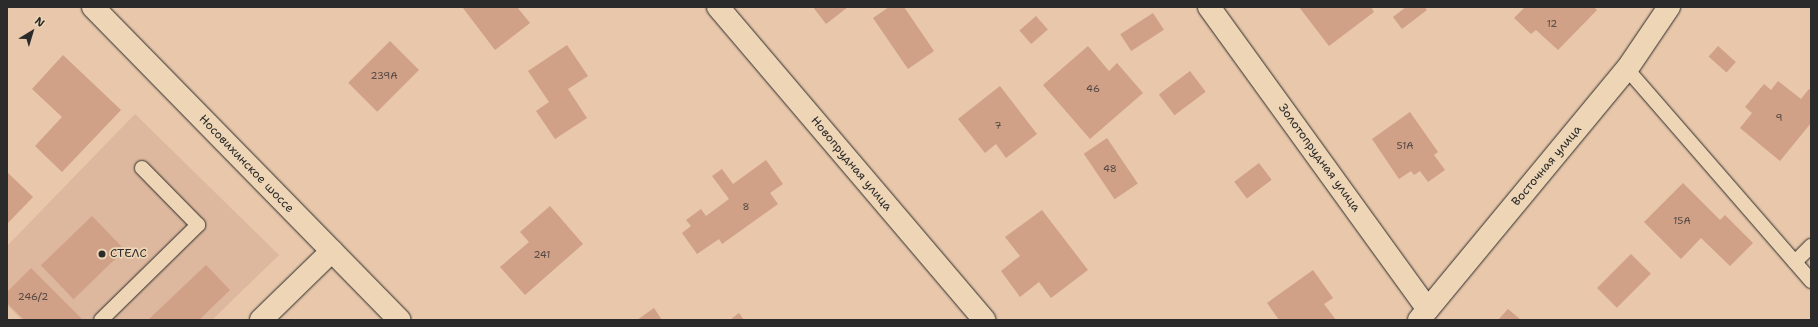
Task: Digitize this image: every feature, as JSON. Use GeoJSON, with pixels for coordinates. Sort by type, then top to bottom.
{"type":"FeatureCollection","features":[{"type":"Feature","properties":{"kind":"street","name":"Носовихинское шоссе"},"geometry":{"type":"LineString","coordinates":[[93,7],[399,320]]}},
{"type":"Feature","properties":{"kind":"street","name":"Новопрудная улица"},"geometry":{"type":"LineString","coordinates":[[718,7],[984,320]]}},
{"type":"Feature","properties":{"kind":"street","name":"Золотопрудная улица"},"geometry":{"type":"LineString","coordinates":[[1209,7],[1423,314]]}},
{"type":"Feature","properties":{"kind":"street","name":"Восточная улица"},"geometry":{"type":"LineString","coordinates":[[1423,314],[1627,69],[1669,7]]}},
{"type":"Feature","properties":{"kind":"street"},"geometry":{"type":"LineString","coordinates":[[261,320],[332,252]]}},
{"type":"Feature","properties":{"kind":"lane"},"geometry":{"type":"LineString","coordinates":[[1627,69],[1811,280]]}},
{"type":"Feature","properties":{"kind":"lane"},"geometry":{"type":"LineString","coordinates":[[101,320],[198,225],[142,168]]}},
{"type":"Feature","properties":{"kind":"lane"},"geometry":{"type":"LineString","coordinates":[[1795,262],[1811,246]]}},
{"type":"Feature","properties":{"kind":"shaded area"},"geometry":{"type":"Polygon","coordinates":[[[135,114],[279,255],[212,320],[22,320],[7,305],[7,246],[135,114]]]}},
{"type":"Feature","properties":{"kind":"building"},"geometry":{"type":"Polygon","coordinates":[[[517,7],[530,23],[495,50],[463,8],[517,7]]]}},
{"type":"Feature","properties":{"kind":"building"},"geometry":{"type":"Polygon","coordinates":[[[813,7],[848,7],[826,24],[813,7]]]}},
{"type":"Feature","properties":{"kind":"building"},"geometry":{"type":"Polygon","coordinates":[[[889,7],[904,7],[934,51],[908,69],[873,18],[889,7]]]}},
{"type":"Feature","properties":{"kind":"building"},"geometry":{"type":"Polygon","coordinates":[[[1299,7],[1371,7],[1374,12],[1329,46],[1299,7]]]}},
{"type":"Feature","properties":{"kind":"building"},"geometry":{"type":"Polygon","coordinates":[[[1406,7],[1424,7],[1427,10],[1402,29],[1393,17],[1406,7]]]}},
{"type":"Feature","properties":{"kind":"building"},"geometry":{"type":"Polygon","coordinates":[[[1525,7],[1594,7],[1597,10],[1558,50],[1536,30],[1531,34],[1514,18],[1525,7]]]}},
{"type":"Feature","properties":{"kind":"building"},"geometry":{"type":"Polygon","coordinates":[[[1153,13],[1164,30],[1131,51],[1120,34],[1153,13]]]}},
{"type":"Feature","properties":{"kind":"building"},"geometry":{"type":"Polygon","coordinates":[[[1036,16],[1048,30],[1031,44],[1019,30],[1036,16]]]}},
{"type":"Feature","properties":{"kind":"building"},"geometry":{"type":"Polygon","coordinates":[[[390,41],[419,70],[377,112],[348,83],[390,41]]]}},
{"type":"Feature","properties":{"kind":"building"},"geometry":{"type":"Polygon","coordinates":[[[567,45],[588,76],[568,89],[587,118],[555,139],[536,111],[549,102],[528,71],[567,45]]]}},
{"type":"Feature","properties":{"kind":"building"},"geometry":{"type":"Polygon","coordinates":[[[1088,46],[1109,71],[1117,63],[1143,93],[1090,139],[1043,85],[1088,46]]]}},
{"type":"Feature","properties":{"kind":"building"},"geometry":{"type":"Polygon","coordinates":[[[1718,46],[1736,62],[1726,72],[1709,56],[1718,46]]]}},
{"type":"Feature","properties":{"kind":"building"},"geometry":{"type":"Polygon","coordinates":[[[63,55],[121,110],[62,172],[35,146],[62,117],[32,89],[63,55]]]}},
{"type":"Feature","properties":{"kind":"building"},"geometry":{"type":"Polygon","coordinates":[[[1190,71],[1206,92],[1175,115],[1159,94],[1190,71]]]}},
{"type":"Feature","properties":{"kind":"building"},"geometry":{"type":"Polygon","coordinates":[[[1778,81],[1801,99],[1809,89],[1811,91],[1811,123],[1780,161],[1740,128],[1752,113],[1745,107],[1764,84],[1771,90],[1778,81]]]}},
{"type":"Feature","properties":{"kind":"building"},"geometry":{"type":"Polygon","coordinates":[[[1000,86],[1037,134],[1006,158],[996,144],[985,153],[958,119],[1000,86]]]}},
{"type":"Feature","properties":{"kind":"building"},"geometry":{"type":"Polygon","coordinates":[[[1410,112],[1438,152],[1434,155],[1445,170],[1428,182],[1420,171],[1414,175],[1411,171],[1399,179],[1372,139],[1410,112]]]}},
{"type":"Feature","properties":{"kind":"building"},"geometry":{"type":"Polygon","coordinates":[[[1107,138],[1138,184],[1115,199],[1084,154],[1107,138]]]}},
{"type":"Feature","properties":{"kind":"building"},"geometry":{"type":"Polygon","coordinates":[[[766,160],[783,184],[770,193],[778,204],[722,244],[719,239],[697,254],[682,233],[691,226],[686,220],[701,209],[706,216],[729,199],[712,176],[722,169],[733,184],[766,160]]]}},
{"type":"Feature","properties":{"kind":"building"},"geometry":{"type":"Polygon","coordinates":[[[1259,163],[1272,180],[1247,198],[1234,182],[1259,163]]]}},
{"type":"Feature","properties":{"kind":"building"},"geometry":{"type":"Polygon","coordinates":[[[7,172],[33,197],[7,224],[7,172]]]}},
{"type":"Feature","properties":{"kind":"building"},"geometry":{"type":"Polygon","coordinates":[[[1683,183],[1720,220],[1725,215],[1753,243],[1730,266],[1701,238],[1681,259],[1644,222],[1683,183]]]}},
{"type":"Feature","properties":{"kind":"building"},"geometry":{"type":"Polygon","coordinates":[[[550,206],[583,244],[525,295],[500,267],[529,242],[520,232],[550,206]]]}},
{"type":"Feature","properties":{"kind":"building"},"geometry":{"type":"Polygon","coordinates":[[[1042,210],[1088,270],[1051,298],[1039,282],[1020,297],[1001,271],[1020,256],[1005,237],[1042,210]]]}},
{"type":"Feature","properties":{"kind":"building"},"geometry":{"type":"Polygon","coordinates":[[[92,216],[125,250],[74,299],[41,265],[92,216]]]}},
{"type":"Feature","properties":{"kind":"building"},"geometry":{"type":"Polygon","coordinates":[[[1631,254],[1651,274],[1617,308],[1597,288],[1631,254]]]}},
{"type":"Feature","properties":{"kind":"building"},"geometry":{"type":"Polygon","coordinates":[[[206,265],[230,290],[199,320],[148,320],[206,265]]]}},
{"type":"Feature","properties":{"kind":"building"},"geometry":{"type":"Polygon","coordinates":[[[31,268],[83,320],[24,320],[7,303],[7,292],[31,268]]]}},
{"type":"Feature","properties":{"kind":"building"},"geometry":{"type":"Polygon","coordinates":[[[1313,270],[1333,298],[1324,304],[1336,320],[1279,320],[1267,303],[1313,270]]]}},
{"type":"Feature","properties":{"kind":"building"},"geometry":{"type":"Polygon","coordinates":[[[654,308],[662,320],[637,320],[654,308]]]}},
{"type":"Feature","properties":{"kind":"building"},"geometry":{"type":"Polygon","coordinates":[[[1508,309],[1521,320],[1498,320],[1508,309]]]}},
{"type":"Feature","properties":{"kind":"building"},"geometry":{"type":"Polygon","coordinates":[[[739,313],[744,320],[730,320],[739,313]]]}},
{"type":"Feature","properties":{"kind":"place","name":"СТЕЛС"},"geometry":{"type":"Point","coordinates":[102,254]}}]}
